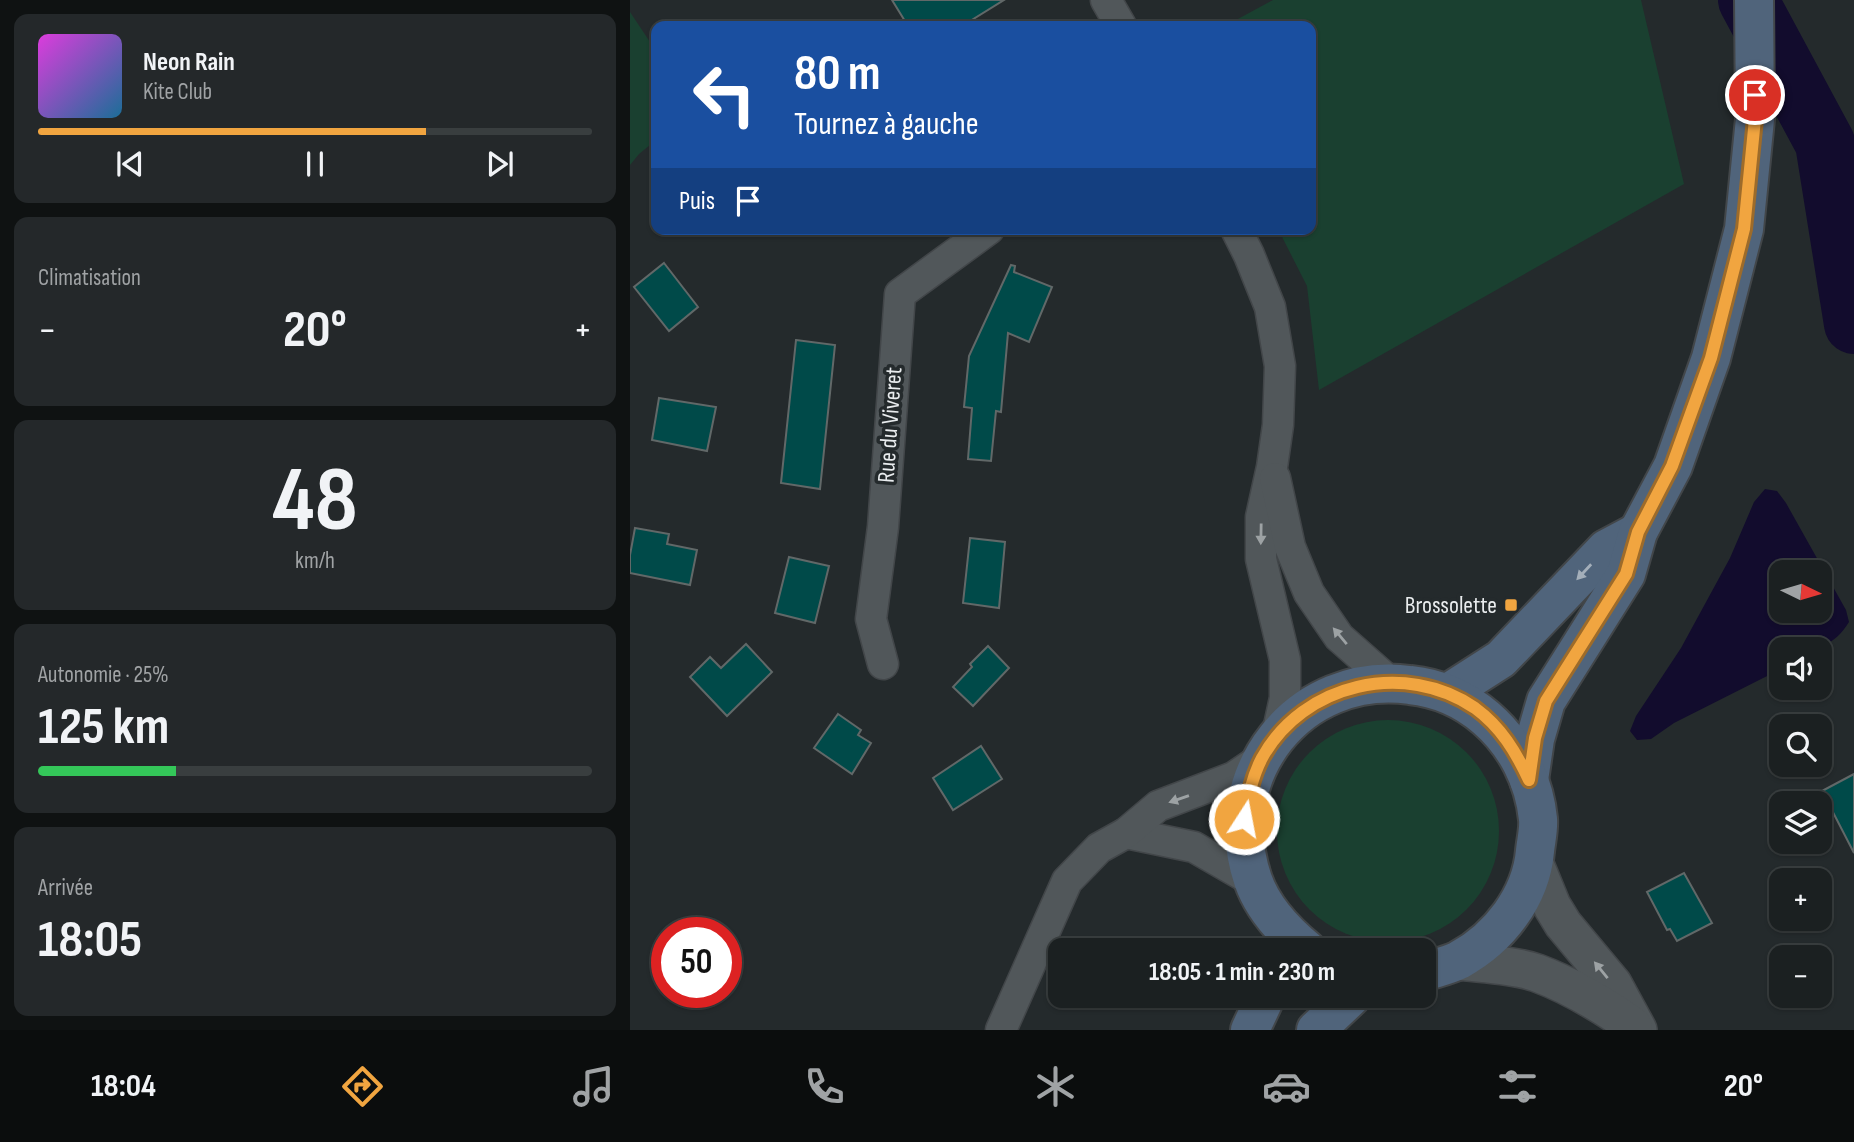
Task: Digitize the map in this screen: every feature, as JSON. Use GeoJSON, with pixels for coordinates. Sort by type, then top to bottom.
{"type":"FeatureCollection","features":[{"type":"Feature","properties":{"kind":"main road"},"geometry":{"type":"LineString","coordinates":[[1529,780],[1535,738],[1546,701],[1626,574],[1638,532],[1672,466],[1711,358],[1744,229],[1755,119],[1754,0]]}},
{"type":"Feature","properties":{"kind":"main road"},"geometry":{"type":"LineString","coordinates":[[1448,693],[1501,659],[1606,548],[1638,532]]}},
{"type":"Feature","properties":{"kind":"main road"},"geometry":{"type":"LineString","coordinates":[[1267,938],[1258,892],[1245,851],[1244,819],[1250,788],[1270,747],[1296,717],[1316,702],[1340,691],[1364,684],[1390,682],[1430,687],[1448,693],[1475,708],[1497,728],[1516,752],[1529,780],[1538,820],[1534,862],[1527,887],[1514,910],[1479,948],[1441,967]]}},
{"type":"Feature","properties":{"kind":"main road"},"geometry":{"type":"LineString","coordinates":[[1258,892],[1284,931],[1292,938]]}},
{"type":"Feature","properties":{"kind":"main road"},"geometry":{"type":"LineString","coordinates":[[1250,1030],[1260,1008]]}},
{"type":"Feature","properties":{"kind":"main road"},"geometry":{"type":"LineString","coordinates":[[1316,1030],[1339,1008]]}},
{"type":"Feature","properties":{"kind":"street"},"geometry":{"type":"LineString","coordinates":[[1106,0],[1118,21]]}},
{"type":"Feature","properties":{"kind":"street","name":"Rue du Viveret"},"geometry":{"type":"LineString","coordinates":[[883,664],[871,619],[883,527],[900,294],[981,235]]}},
{"type":"Feature","properties":{"kind":"street"},"geometry":{"type":"LineString","coordinates":[[1001,1030],[1067,881],[1099,848],[1126,833],[1158,806],[1234,777],[1270,747],[1284,698],[1285,660],[1261,559],[1261,517],[1278,425],[1280,366],[1270,307],[1239,235]]}},
{"type":"Feature","properties":{"kind":"street"},"geometry":{"type":"LineString","coordinates":[[1272,467],[1290,547],[1309,593],[1339,637],[1390,682]]}},
{"type":"Feature","properties":{"kind":"street"},"geometry":{"type":"LineString","coordinates":[[1126,833],[1194,847],[1258,892]]}},
{"type":"Feature","properties":{"kind":"street"},"geometry":{"type":"LineString","coordinates":[[1534,862],[1552,906],[1563,924],[1613,985],[1637,1029]]}},
{"type":"Feature","properties":{"kind":"street"},"geometry":{"type":"LineString","coordinates":[[1441,967],[1536,972],[1597,1001],[1637,1029]]}},
{"type":"Feature","properties":{"kind":"green space"},"geometry":{"type":"Polygon","coordinates":[[[1273,0],[1641,0],[1684,184],[1319,390],[1307,286],[1281,235],[1316,235],[1316,21],[1234,21],[1273,0]]]}},
{"type":"Feature","properties":{"kind":"green space"},"geometry":{"type":"Polygon","coordinates":[[[630,12],[651,44],[651,144],[630,165],[630,12]]]}},
{"type":"Feature","properties":{"kind":"green space"},"geometry":{"type":"Polygon","coordinates":[[[1377,720],[1399,720],[1431,728],[1467,752],[1491,788],[1499,820],[1497,853],[1491,874],[1480,893],[1467,910],[1450,923],[1431,934],[1417,938],[1359,938],[1345,934],[1326,923],[1309,910],[1296,893],[1285,874],[1277,842],[1277,820],[1285,788],[1309,752],[1345,728],[1377,720]]]}},
{"type":"Feature","properties":{"kind":"shaded area"},"geometry":{"type":"Polygon","coordinates":[[[1765,489],[1777,491],[1818,560],[1769,560],[1769,623],[1832,623],[1832,585],[1846,610],[1849,622],[1832,640],[1832,637],[1769,637],[1769,675],[1674,723],[1651,739],[1637,740],[1630,731],[1636,716],[1681,648],[1730,558],[1754,502],[1765,489]]]}},
{"type":"Feature","properties":{"kind":"building"},"geometry":{"type":"Polygon","coordinates":[[[892,0],[1004,0],[970,21],[905,21],[892,0]]]}},
{"type":"Feature","properties":{"kind":"building"},"geometry":{"type":"Polygon","coordinates":[[[664,263],[698,307],[669,331],[634,287],[664,263]]]}},
{"type":"Feature","properties":{"kind":"building"},"geometry":{"type":"Polygon","coordinates":[[[1011,265],[1015,266],[1014,272],[1052,287],[1029,342],[1008,333],[1001,412],[996,411],[991,461],[968,459],[972,408],[964,407],[969,356],[1011,265]]]}},
{"type":"Feature","properties":{"kind":"building"},"geometry":{"type":"Polygon","coordinates":[[[796,340],[835,345],[820,489],[781,483],[796,340]]]}},
{"type":"Feature","properties":{"kind":"building"},"geometry":{"type":"Polygon","coordinates":[[[659,398],[716,407],[707,451],[652,440],[659,398]]]}},
{"type":"Feature","properties":{"kind":"building"},"geometry":{"type":"Polygon","coordinates":[[[635,528],[669,534],[667,544],[697,550],[690,585],[630,573],[635,528]]]}},
{"type":"Feature","properties":{"kind":"building"},"geometry":{"type":"Polygon","coordinates":[[[970,538],[1005,542],[999,608],[963,603],[970,538]]]}},
{"type":"Feature","properties":{"kind":"building"},"geometry":{"type":"Polygon","coordinates":[[[789,557],[829,566],[815,623],[775,613],[789,557]]]}},
{"type":"Feature","properties":{"kind":"building"},"geometry":{"type":"Polygon","coordinates":[[[746,644],[772,672],[727,716],[690,677],[710,657],[721,668],[746,644]]]}},
{"type":"Feature","properties":{"kind":"building"},"geometry":{"type":"Polygon","coordinates":[[[988,646],[1009,668],[973,706],[953,687],[988,646]]]}},
{"type":"Feature","properties":{"kind":"building"},"geometry":{"type":"Polygon","coordinates":[[[838,714],[861,730],[858,735],[871,743],[852,774],[814,748],[838,714]]]}},
{"type":"Feature","properties":{"kind":"building"},"geometry":{"type":"Polygon","coordinates":[[[981,746],[1002,779],[953,810],[933,778],[981,746]]]}},
{"type":"Feature","properties":{"kind":"building"},"geometry":{"type":"Polygon","coordinates":[[[1854,774],[1854,853],[1832,810],[1832,791],[1822,791],[1854,774]]]}},
{"type":"Feature","properties":{"kind":"building"},"geometry":{"type":"Polygon","coordinates":[[[1684,873],[1712,923],[1677,941],[1670,929],[1667,930],[1647,892],[1684,873]]]}},
{"type":"Feature","properties":{"kind":"waterway"},"geometry":{"type":"LineString","coordinates":[[1748,0],[1825,143],[1854,324]]}},
{"type":"Feature","properties":{"kind":"place","name":"Brossolette"},"geometry":{"type":"Point","coordinates":[1511,605]}},
{"type":"Feature","properties":{"kind":"route"},"geometry":{"type":"LineString","coordinates":[[1244,819],[1250,788],[1262,758],[1278,735],[1316,702],[1364,684],[1390,682],[1430,687],[1448,693],[1475,708],[1497,728],[1516,752],[1529,780],[1535,738],[1546,701],[1626,574],[1638,532],[1672,466],[1711,358],[1744,229],[1755,95]]}}]}
